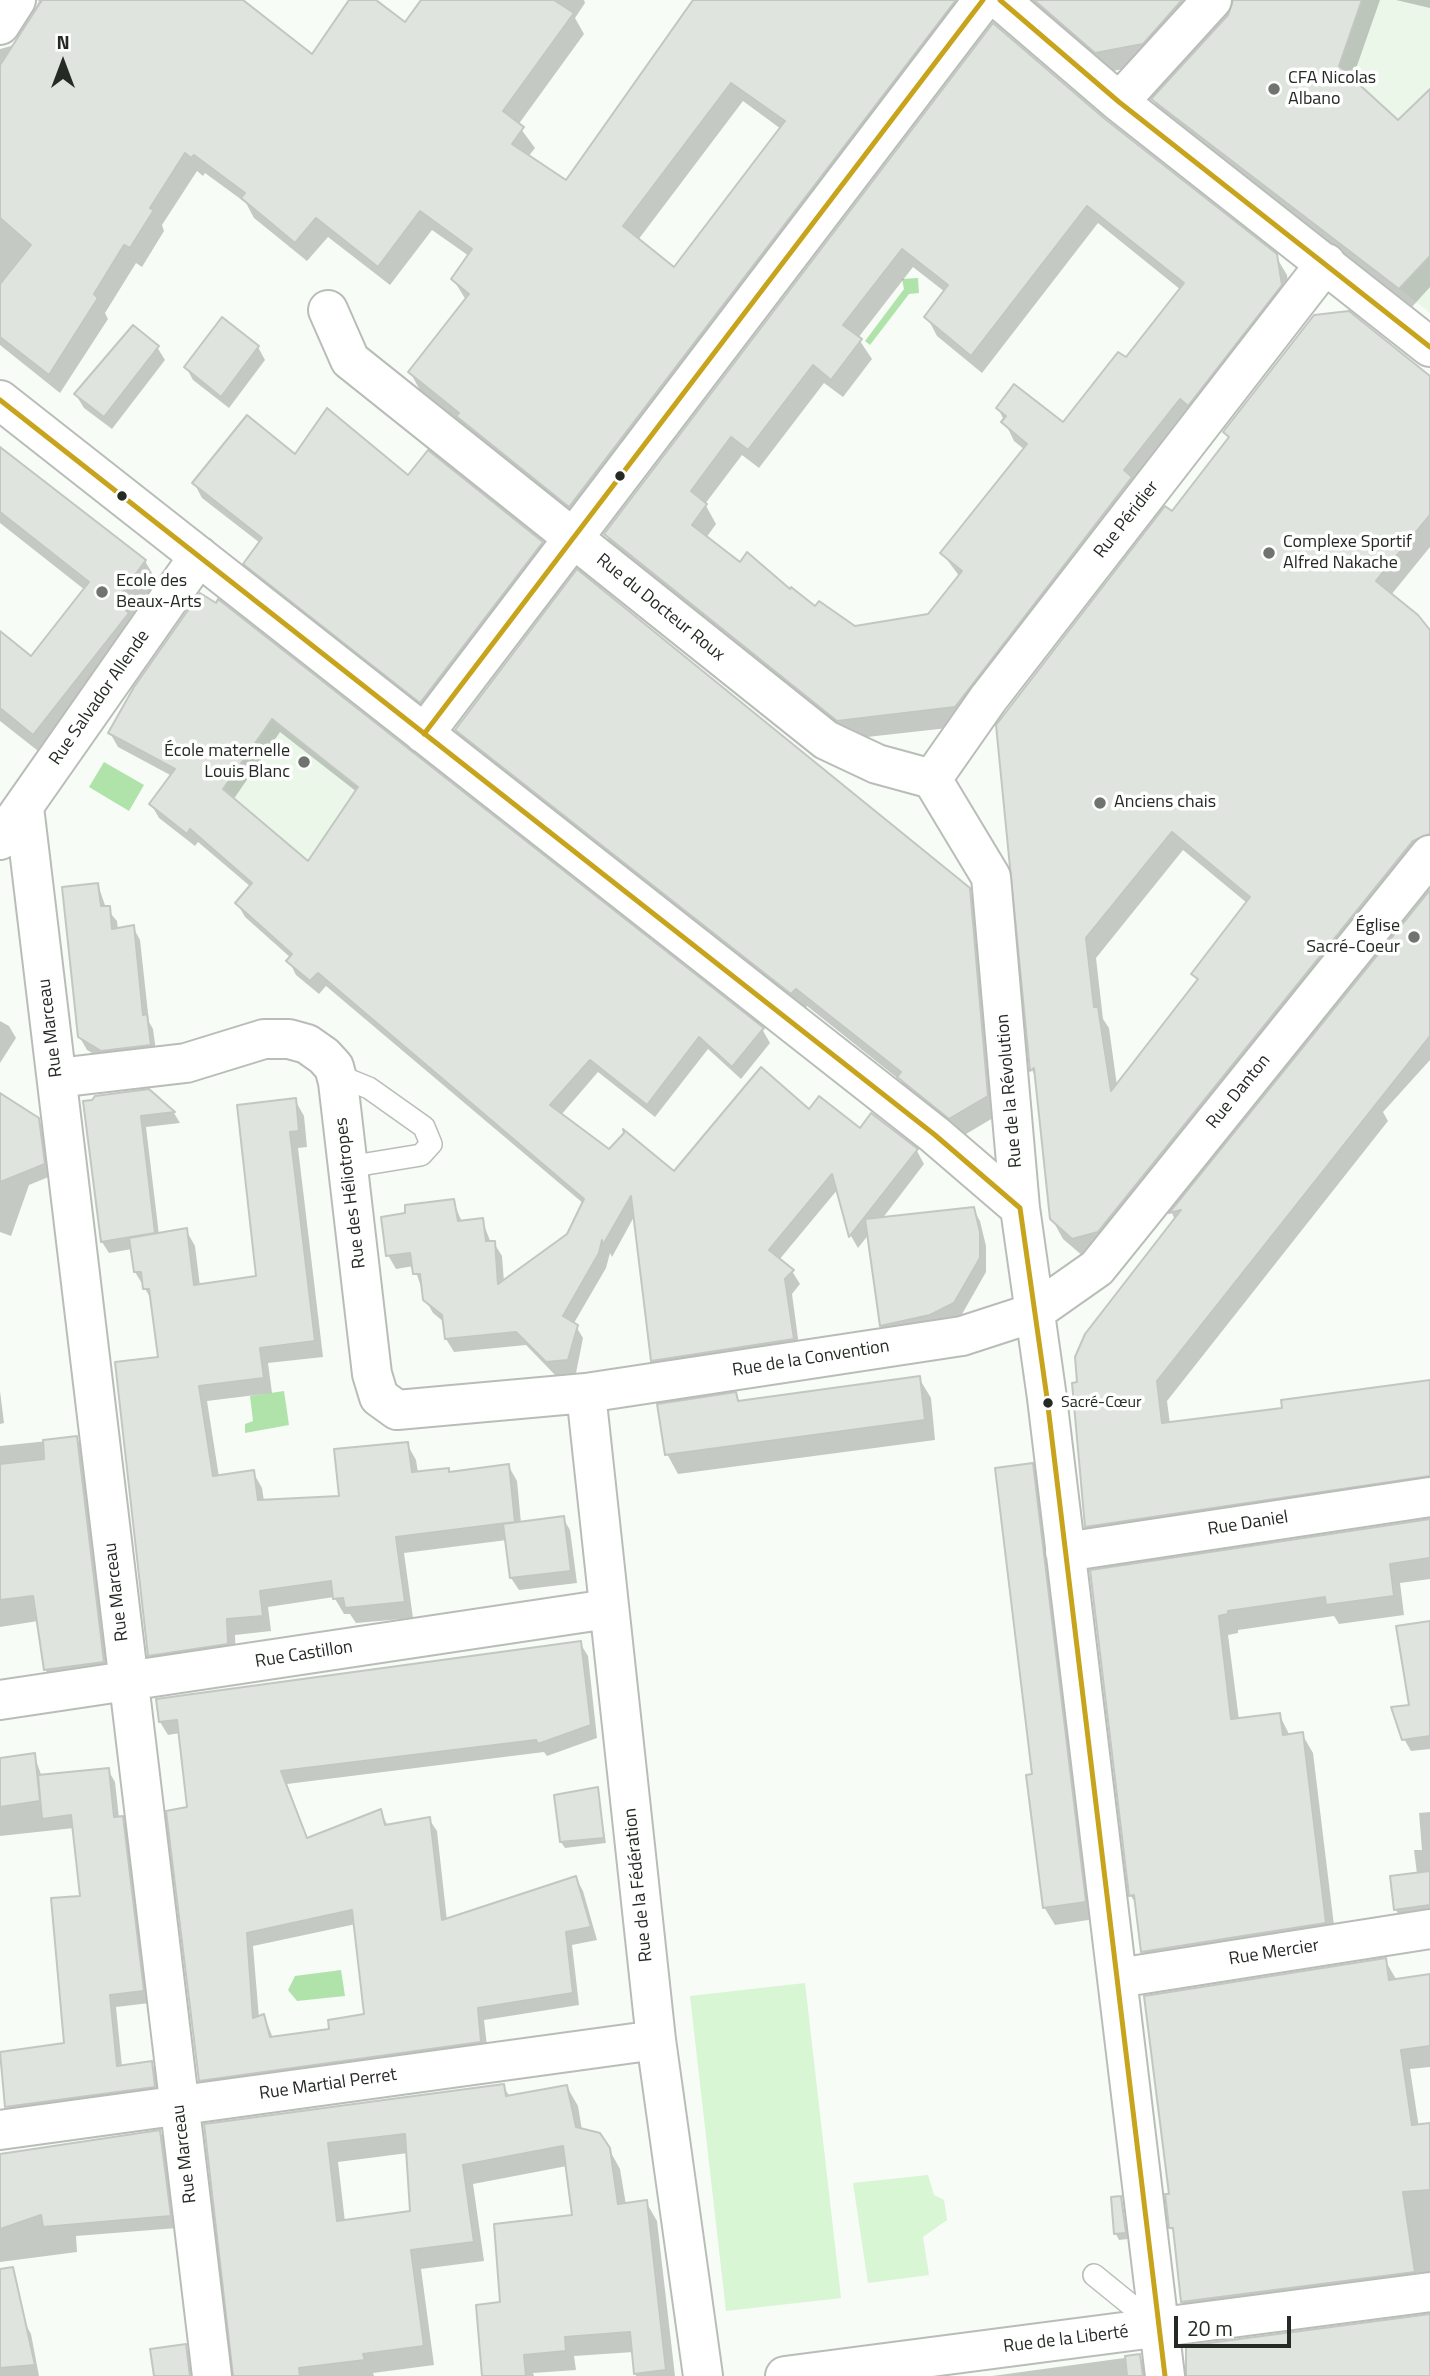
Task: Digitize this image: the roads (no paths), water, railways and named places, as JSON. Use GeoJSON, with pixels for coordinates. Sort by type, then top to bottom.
{"type":"FeatureCollection","features":[{"type":"Feature","properties":{"kind":"street"},"geometry":{"type":"LineString","coordinates":[[0,25],[16,0]]}},
{"type":"Feature","properties":{"kind":"street"},"geometry":{"type":"LineString","coordinates":[[424,734],[983,0]]}},
{"type":"Feature","properties":{"kind":"street"},"geometry":{"type":"LineString","coordinates":[[1000,0],[1119,102],[1430,347]]}},
{"type":"Feature","properties":{"kind":"street"},"geometry":{"type":"LineString","coordinates":[[1119,102],[1212,0]]}},
{"type":"Feature","properties":{"kind":"street","name":"Rue Péridier"},"geometry":{"type":"LineString","coordinates":[[932,779],[988,699],[1325,263]]}},
{"type":"Feature","properties":{"kind":"street","name":"Rue du Docteur Roux"},"geometry":{"type":"LineString","coordinates":[[328,310],[350,360],[825,740],[877,764],[932,779]]}},
{"type":"Feature","properties":{"kind":"street"},"geometry":{"type":"LineString","coordinates":[[0,400],[935,1135],[1020,1208]]}},
{"type":"Feature","properties":{"kind":"street","name":"Rue Salvador Allende"},"geometry":{"type":"LineString","coordinates":[[0,840],[199,556]]}},
{"type":"Feature","properties":{"kind":"street","name":"Rue de la Révolution"},"geometry":{"type":"LineString","coordinates":[[932,779],[991,877],[1020,1208],[1118,1978],[1165,2376]]}},
{"type":"Feature","properties":{"kind":"street","name":"Rue Marceau"},"geometry":{"type":"LineString","coordinates":[[24,807],[212,2376]]}},
{"type":"Feature","properties":{"kind":"street","name":"Rue Danton"},"geometry":{"type":"LineString","coordinates":[[1033,1313],[1097,1268],[1430,855]]}},
{"type":"Feature","properties":{"kind":"street"},"geometry":{"type":"LineString","coordinates":[[57,1079],[186,1063],[264,1039],[289,1039],[307,1044],[324,1056],[337,1074]]}},
{"type":"Feature","properties":{"kind":"street","name":"Rue des Héliotropes"},"geometry":{"type":"LineString","coordinates":[[337,1074],[372,1374],[379,1397],[397,1410],[586,1393]]}},
{"type":"Feature","properties":{"kind":"street","name":"Rue de la Convention"},"geometry":{"type":"LineString","coordinates":[[586,1393],[962,1336],[1033,1313]]}},
{"type":"Feature","properties":{"kind":"street","name":"Rue de la Fédération"},"geometry":{"type":"LineString","coordinates":[[586,1393],[656,2040],[703,2376]]}},
{"type":"Feature","properties":{"kind":"street","name":"Rue Daniel"},"geometry":{"type":"LineString","coordinates":[[1065,1552],[1430,1497]]}},
{"type":"Feature","properties":{"kind":"street","name":"Rue Castillon"},"geometry":{"type":"LineString","coordinates":[[0,1700],[608,1609]]}},
{"type":"Feature","properties":{"kind":"street","name":"Rue Mercier"},"geometry":{"type":"LineString","coordinates":[[1118,1978],[1430,1929]]}},
{"type":"Feature","properties":{"kind":"street","name":"Rue Martial Perret"},"geometry":{"type":"LineString","coordinates":[[0,2130],[656,2040]]}},
{"type":"Feature","properties":{"kind":"street","name":"Rue de la Liberté"},"geometry":{"type":"LineString","coordinates":[[785,2376],[1430,2292]]}},
{"type":"Feature","properties":{"kind":"lane"},"geometry":{"type":"LineString","coordinates":[[337,1074],[369,1088],[424,1127],[431,1144],[421,1155],[348,1167]]}},
{"type":"Feature","properties":{"kind":"lane"},"geometry":{"type":"LineString","coordinates":[[1094,2275],[1160,2328]]}},
{"type":"Feature","properties":{"kind":"place","name":"CFA Nicolas Albano"},"geometry":{"type":"Point","coordinates":[1274,89]}},
{"type":"Feature","properties":{"kind":"place","name":"Complexe Sportif Alfred Nakache"},"geometry":{"type":"Point","coordinates":[1269,553]}},
{"type":"Feature","properties":{"kind":"place","name":"Ecole des Beaux-Arts"},"geometry":{"type":"Point","coordinates":[102,592]}},
{"type":"Feature","properties":{"kind":"place","name":"École maternelle Louis Blanc"},"geometry":{"type":"Point","coordinates":[304,762]}},
{"type":"Feature","properties":{"kind":"place","name":"Anciens chais"},"geometry":{"type":"Point","coordinates":[1100,803]}},
{"type":"Feature","properties":{"kind":"place","name":"Église Sacré-Coeur"},"geometry":{"type":"Point","coordinates":[1414,937]}},
{"type":"Feature","properties":{"kind":"place","name":"Sacré-Cœur"},"geometry":{"type":"Point","coordinates":[1048,1403]}}]}
